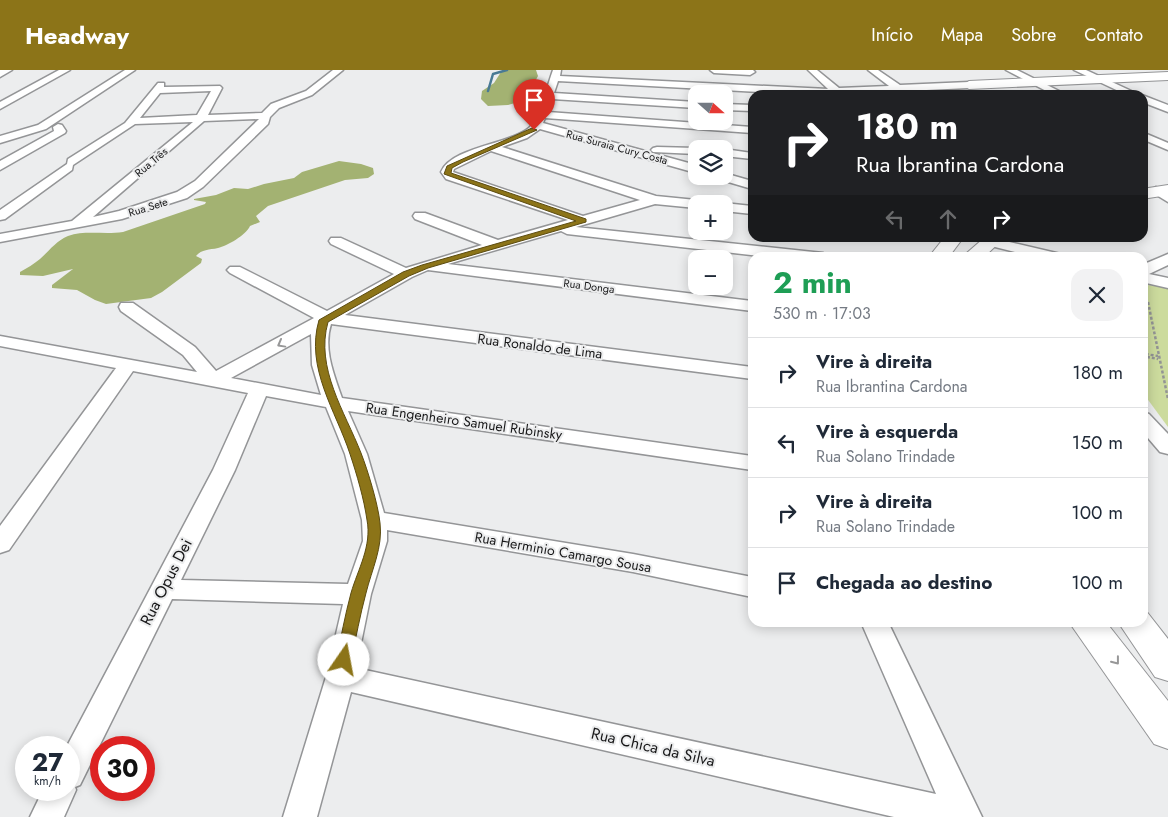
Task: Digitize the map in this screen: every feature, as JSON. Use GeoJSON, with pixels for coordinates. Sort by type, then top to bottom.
{"type":"FeatureCollection","features":[{"type":"Feature","properties":{"kind":"street"},"geometry":{"type":"LineString","coordinates":[[0,74],[8,70]]}},
{"type":"Feature","properties":{"kind":"street"},"geometry":{"type":"LineString","coordinates":[[0,106],[66,70]]}},
{"type":"Feature","properties":{"kind":"street"},"geometry":{"type":"LineString","coordinates":[[0,140],[42,127],[131,70]]}},
{"type":"Feature","properties":{"kind":"street","name":"Rua Sete"},"geometry":{"type":"LineString","coordinates":[[0,238],[73,225],[142,209],[173,199],[195,187],[264,122],[265,116],[275,106],[309,93],[339,70]]}},
{"type":"Feature","properties":{"kind":"street"},"geometry":{"type":"LineString","coordinates":[[714,70],[749,71],[768,90]]}},
{"type":"Feature","properties":{"kind":"street"},"geometry":{"type":"LineString","coordinates":[[812,70],[835,90]]}},
{"type":"Feature","properties":{"kind":"street"},"geometry":{"type":"LineString","coordinates":[[872,70],[901,90]]}},
{"type":"Feature","properties":{"kind":"street"},"geometry":{"type":"LineString","coordinates":[[1010,70],[1052,90]]}},
{"type":"Feature","properties":{"kind":"street"},"geometry":{"type":"LineString","coordinates":[[1078,70],[1123,90]]}},
{"type":"Feature","properties":{"kind":"street"},"geometry":{"type":"LineString","coordinates":[[583,221],[447,174],[447,169],[491,147],[529,133],[540,120],[555,74],[768,90]]}},
{"type":"Feature","properties":{"kind":"street"},"geometry":{"type":"LineString","coordinates":[[874,90],[1167,77]]}},
{"type":"Feature","properties":{"kind":"street"},"geometry":{"type":"LineString","coordinates":[[956,78],[978,90]]}},
{"type":"Feature","properties":{"kind":"street","name":"Rua Três"},"geometry":{"type":"LineString","coordinates":[[73,225],[101,204],[202,118],[217,88],[159,88],[133,121]]}},
{"type":"Feature","properties":{"kind":"street"},"geometry":{"type":"LineString","coordinates":[[547,96],[688,105]]}},
{"type":"Feature","properties":{"kind":"street"},"geometry":{"type":"LineString","coordinates":[[1148,101],[1168,109]]}},
{"type":"Feature","properties":{"kind":"street"},"geometry":{"type":"LineString","coordinates":[[733,107],[748,108]]}},
{"type":"Feature","properties":{"kind":"street"},"geometry":{"type":"LineString","coordinates":[[0,216],[66,165],[124,129],[133,121],[265,116]]}},
{"type":"Feature","properties":{"kind":"street"},"geometry":{"type":"LineString","coordinates":[[540,120],[748,130]]}},
{"type":"Feature","properties":{"kind":"street","name":"Rua Suraia Cury Costa"},"geometry":{"type":"LineString","coordinates":[[540,120],[688,167]]}},
{"type":"Feature","properties":{"kind":"street"},"geometry":{"type":"LineString","coordinates":[[0,166],[61,130],[59,128],[9,126]]}},
{"type":"Feature","properties":{"kind":"street"},"geometry":{"type":"LineString","coordinates":[[1148,138],[1168,147]]}},
{"type":"Feature","properties":{"kind":"street"},"geometry":{"type":"LineString","coordinates":[[491,147],[654,200],[688,203]]}},
{"type":"Feature","properties":{"kind":"street"},"geometry":{"type":"LineString","coordinates":[[640,153],[665,149],[688,150]]}},
{"type":"Feature","properties":{"kind":"street"},"geometry":{"type":"LineString","coordinates":[[733,154],[748,156]]}},
{"type":"Feature","properties":{"kind":"street"},"geometry":{"type":"LineString","coordinates":[[16,189],[66,165]]}},
{"type":"Feature","properties":{"kind":"street"},"geometry":{"type":"LineString","coordinates":[[733,179],[748,184]]}},
{"type":"Feature","properties":{"kind":"street"},"geometry":{"type":"LineString","coordinates":[[127,307],[189,351],[214,380],[416,270],[654,200]]}},
{"type":"Feature","properties":{"kind":"street"},"geometry":{"type":"LineString","coordinates":[[101,204],[142,209]]}},
{"type":"Feature","properties":{"kind":"street"},"geometry":{"type":"LineString","coordinates":[[733,208],[748,210]]}},
{"type":"Feature","properties":{"kind":"street"},"geometry":{"type":"LineString","coordinates":[[420,216],[496,245]]}},
{"type":"Feature","properties":{"kind":"street"},"geometry":{"type":"LineString","coordinates":[[557,229],[768,252]]}},
{"type":"Feature","properties":{"kind":"street","name":"Rua Donga"},"geometry":{"type":"LineString","coordinates":[[336,241],[416,270],[748,306]]}},
{"type":"Feature","properties":{"kind":"street"},"geometry":{"type":"LineString","coordinates":[[976,252],[987,242]]}},
{"type":"Feature","properties":{"kind":"street"},"geometry":{"type":"LineString","coordinates":[[1001,242],[1038,252]]}},
{"type":"Feature","properties":{"kind":"street"},"geometry":{"type":"LineString","coordinates":[[1148,268],[1168,259]]}},
{"type":"Feature","properties":{"kind":"street"},"geometry":{"type":"LineString","coordinates":[[235,270],[325,319]]}},
{"type":"Feature","properties":{"kind":"street"},"geometry":{"type":"LineString","coordinates":[[1148,278],[1168,283]]}},
{"type":"Feature","properties":{"kind":"street"},"geometry":{"type":"LineString","coordinates":[[300,817],[340,677],[358,594],[375,540],[374,520],[356,454],[334,403],[321,365],[320,332],[325,319]]}},
{"type":"Feature","properties":{"kind":"street","name":"Rua Ronaldo de Lima"},"geometry":{"type":"LineString","coordinates":[[325,319],[748,372]]}},
{"type":"Feature","properties":{"kind":"street","name":"Rua Engenheiro Samuel Rubinsky"},"geometry":{"type":"LineString","coordinates":[[4,347],[129,364],[334,403],[748,462]]}},
{"type":"Feature","properties":{"kind":"street"},"geometry":{"type":"LineString","coordinates":[[0,544],[129,364]]}},
{"type":"Feature","properties":{"kind":"street","name":"Rua Opus Dei"},"geometry":{"type":"LineString","coordinates":[[80,752],[224,470],[260,389]]}},
{"type":"Feature","properties":{"kind":"street"},"geometry":{"type":"LineString","coordinates":[[1148,425],[1168,447]]}},
{"type":"Feature","properties":{"kind":"street","name":"Rua Herminio Camargo Sousa"},"geometry":{"type":"LineString","coordinates":[[374,520],[633,563],[748,586]]}},
{"type":"Feature","properties":{"kind":"street"},"geometry":{"type":"LineString","coordinates":[[162,589],[358,594]]}},
{"type":"Feature","properties":{"kind":"street"},"geometry":{"type":"LineString","coordinates":[[876,627],[963,817]]}},
{"type":"Feature","properties":{"kind":"street"},"geometry":{"type":"LineString","coordinates":[[1090,627],[1168,731]]}},
{"type":"Feature","properties":{"kind":"street"},"geometry":{"type":"LineString","coordinates":[[1139,627],[1168,666]]}},
{"type":"Feature","properties":{"kind":"street","name":"Rua Chica da Silva"},"geometry":{"type":"LineString","coordinates":[[340,677],[963,817]]}},
{"type":"Feature","properties":{"kind":"street"},"geometry":{"type":"LineString","coordinates":[[47,817],[55,801]]}},
{"type":"Feature","properties":{"kind":"path"},"geometry":{"type":"LineString","coordinates":[[1148,302],[1168,399]]}},
{"type":"Feature","properties":{"kind":"path"},"geometry":{"type":"LineString","coordinates":[[1148,354],[1158,357]]}},
{"type":"Feature","properties":{"kind":"path"},"geometry":{"type":"LineString","coordinates":[[1148,356],[1158,357]]}},
{"type":"Feature","properties":{"kind":"green space"},"geometry":{"type":"Polygon","coordinates":[[[505,70],[536,70],[538,76],[530,91],[529,99],[508,105],[488,106],[481,99],[482,91],[494,83],[501,72],[505,70]]]}},
{"type":"Feature","properties":{"kind":"green space"},"geometry":{"type":"Polygon","coordinates":[[[339,161],[373,168],[374,174],[368,178],[345,180],[268,206],[256,216],[260,222],[250,226],[245,233],[231,243],[198,254],[196,256],[202,259],[201,263],[151,298],[106,304],[77,290],[52,288],[52,285],[73,269],[43,276],[20,275],[20,272],[38,261],[56,243],[68,236],[81,233],[123,232],[205,204],[206,202],[194,199],[216,195],[234,188],[248,189],[294,178],[302,172],[339,161]]]}},
{"type":"Feature","properties":{"kind":"green space"},"geometry":{"type":"Polygon","coordinates":[[[1148,285],[1168,286],[1168,427],[1148,400],[1148,285]]]}},
{"type":"Feature","properties":{"kind":"waterway"},"geometry":{"type":"LineString","coordinates":[[488,91],[493,74],[507,70]]}},
{"type":"Feature","properties":{"kind":"route"},"geometry":{"type":"LineString","coordinates":[[344,660],[358,594],[375,540],[374,520],[356,454],[334,403],[321,365],[320,332],[324,320],[406,274],[425,266],[583,221],[447,174],[447,169],[461,160],[481,150],[523,136],[534,130]]}}]}
